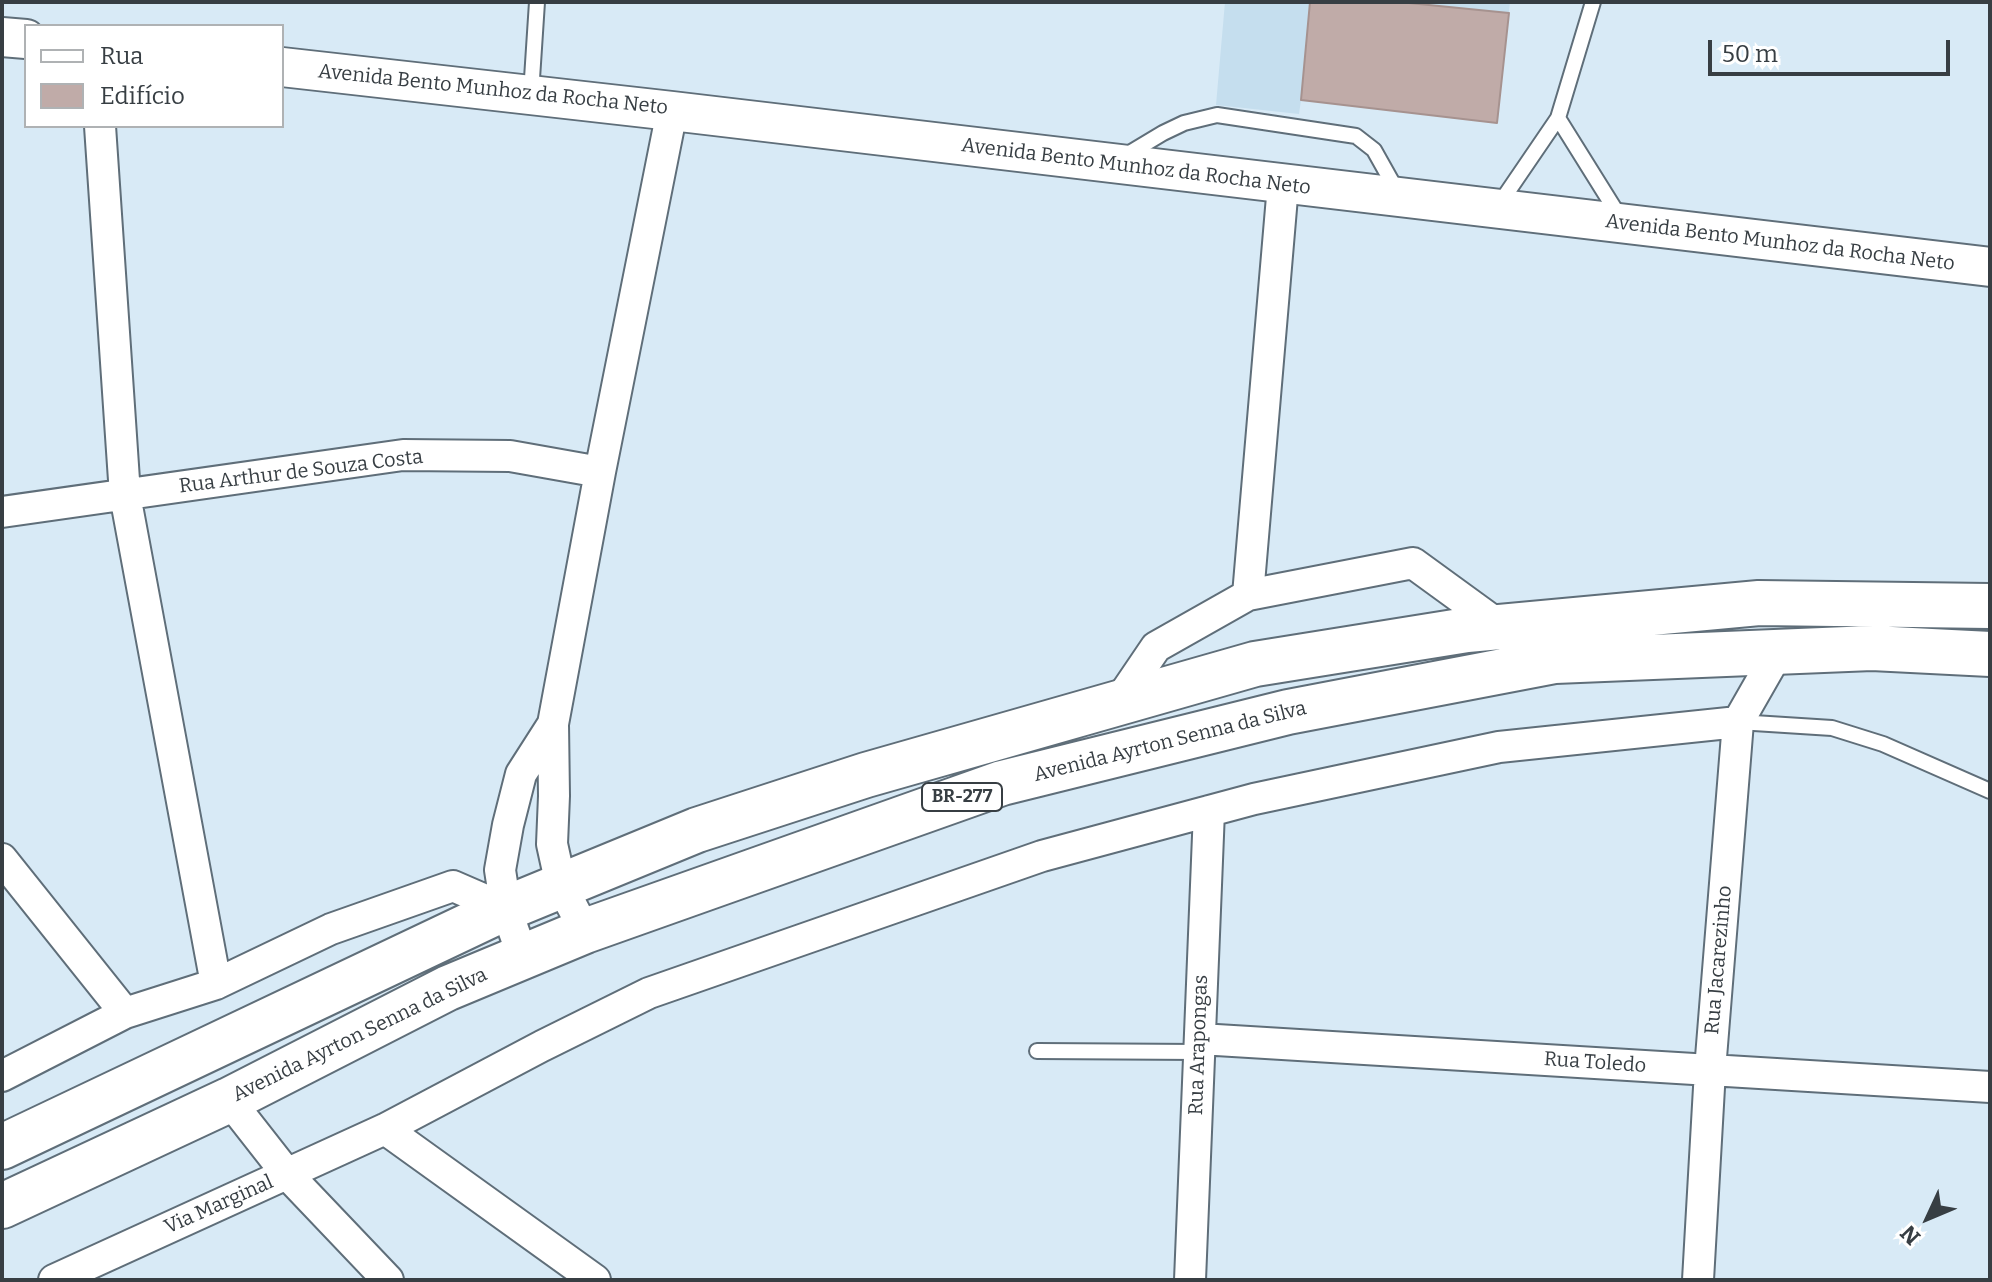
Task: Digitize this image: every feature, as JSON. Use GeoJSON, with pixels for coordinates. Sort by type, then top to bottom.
{"type":"FeatureCollection","features":[{"type":"Feature","properties":{"kind":"highway","name":"BR-277"},"geometry":{"type":"LineString","coordinates":[[2,1147],[506,909],[697,830],[852,780],[1255,664],[1467,630],[1759,603],[1990,606]]}},
{"type":"Feature","properties":{"kind":"highway","name":"Avenida Ayrton Senna da Silva"},"geometry":{"type":"LineString","coordinates":[[2,1206],[229,1100],[448,988],[585,931],[1002,783],[1288,712],[1555,661],[1872,648],[1990,654]]}},
{"type":"Feature","properties":{"kind":"street"},"geometry":{"type":"LineString","coordinates":[[2,37],[24,39]]}},
{"type":"Feature","properties":{"kind":"street","name":"Avenida Bento Munhoz da Rocha Neto"},"geometry":{"type":"LineString","coordinates":[[284,67],[1990,267]]}},
{"type":"Feature","properties":{"kind":"street"},"geometry":{"type":"LineString","coordinates":[[585,931],[561,885],[552,844],[553,724],[672,111]]}},
{"type":"Feature","properties":{"kind":"street"},"geometry":{"type":"LineString","coordinates":[[100,128],[125,495],[216,984]]}},
{"type":"Feature","properties":{"kind":"street"},"geometry":{"type":"LineString","coordinates":[[1248,595],[1283,185]]}},
{"type":"Feature","properties":{"kind":"street","name":"Rua Arthur de Souza Costa"},"geometry":{"type":"LineString","coordinates":[[2,512],[403,455],[510,456],[600,472]]}},
{"type":"Feature","properties":{"kind":"street"},"geometry":{"type":"LineString","coordinates":[[1118,703],[1156,647],[1248,595],[1413,563],[1501,627]]}},
{"type":"Feature","properties":{"kind":"street","name":"Rua Jacarezinho"},"geometry":{"type":"LineString","coordinates":[[1698,1280],[1710,1070],[1738,722],[1778,652]]}},
{"type":"Feature","properties":{"kind":"street","name":"Via Marginal"},"geometry":{"type":"LineString","coordinates":[[54,1280],[385,1129],[649,993],[1042,856],[1254,799],[1499,747],[1738,722]]}},
{"type":"Feature","properties":{"kind":"street"},"geometry":{"type":"LineString","coordinates":[[523,957],[506,909],[500,870],[521,774],[553,724]]}},
{"type":"Feature","properties":{"kind":"street","name":"Rua Arapongas"},"geometry":{"type":"LineString","coordinates":[[1190,1280],[1209,811]]}},
{"type":"Feature","properties":{"kind":"street"},"geometry":{"type":"LineString","coordinates":[[2,859],[125,1013]]}},
{"type":"Feature","properties":{"kind":"street"},"geometry":{"type":"LineString","coordinates":[[2,1076],[125,1013],[216,984],[331,929],[453,886],[506,909]]}},
{"type":"Feature","properties":{"kind":"street","name":"Rua Toledo"},"geometry":{"type":"LineString","coordinates":[[1199,1046],[1710,1070],[1990,1087]]}},
{"type":"Feature","properties":{"kind":"street"},"geometry":{"type":"LineString","coordinates":[[229,1100],[287,1174],[388,1280]]}},
{"type":"Feature","properties":{"kind":"street"},"geometry":{"type":"LineString","coordinates":[[385,1129],[595,1280]]}},
{"type":"Feature","properties":{"kind":"lane"},"geometry":{"type":"LineString","coordinates":[[531,95],[537,2]]}},
{"type":"Feature","properties":{"kind":"lane"},"geometry":{"type":"LineString","coordinates":[[1496,210],[1558,118],[1593,2]]}},
{"type":"Feature","properties":{"kind":"lane"},"geometry":{"type":"LineString","coordinates":[[1112,164],[1184,123],[1217,115],[1356,136],[1374,150],[1401,198]]}},
{"type":"Feature","properties":{"kind":"lane"},"geometry":{"type":"LineString","coordinates":[[1558,118],[1624,225]]}},
{"type":"Feature","properties":{"kind":"lane"},"geometry":{"type":"LineString","coordinates":[[1738,722],[1832,728],[1883,744],[1990,791]]}},
{"type":"Feature","properties":{"kind":"lane"},"geometry":{"type":"LineString","coordinates":[[1037,1051],[1199,1046]]}},
{"type":"Feature","properties":{"kind":"shaded area"},"geometry":{"type":"Polygon","coordinates":[[[1225,2],[1510,2],[1497,123],[1301,100],[1299,114],[1216,105],[1225,2]]]}},
{"type":"Feature","properties":{"kind":"building"},"geometry":{"type":"Polygon","coordinates":[[[1310,2],[1399,2],[1509,13],[1497,123],[1301,100],[1310,2]]]}}]}
